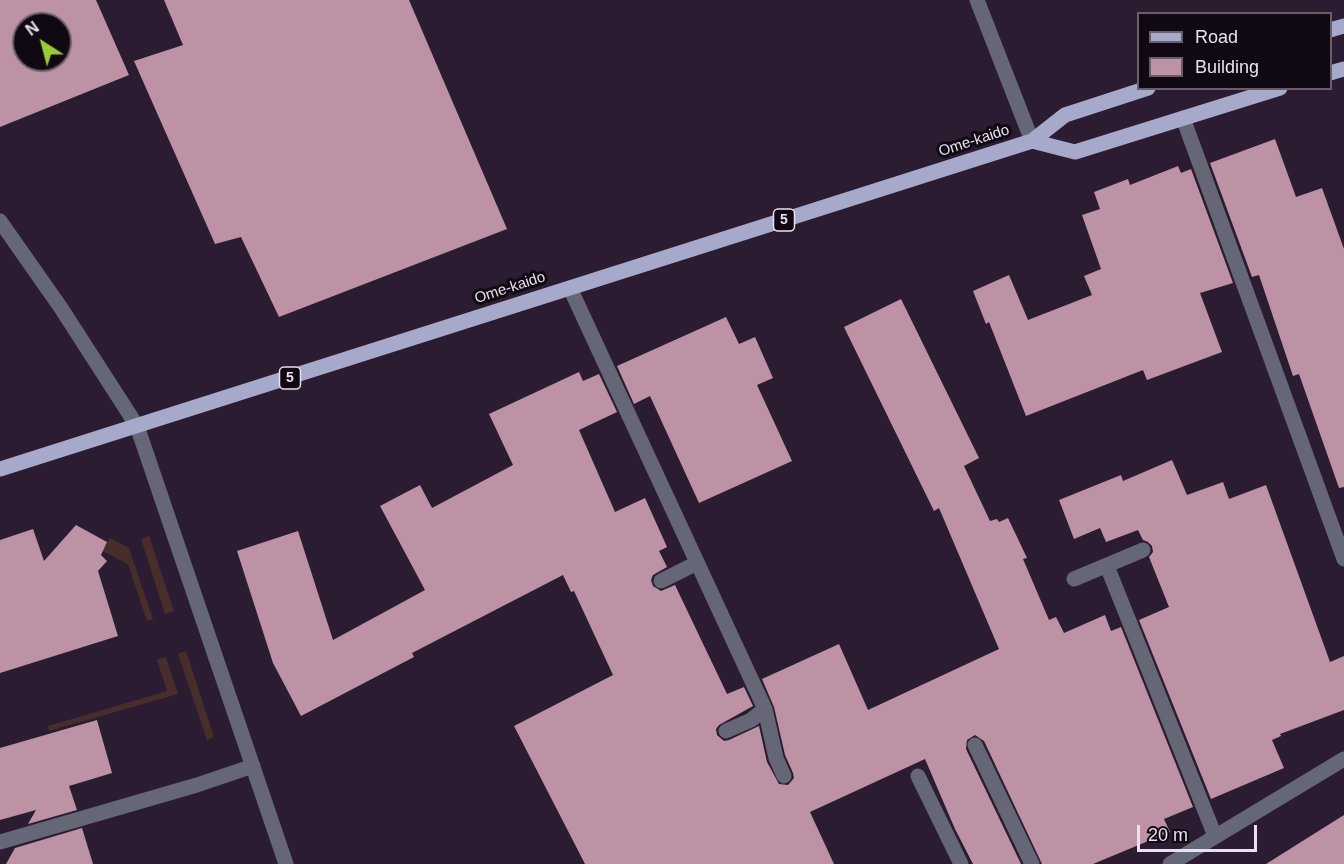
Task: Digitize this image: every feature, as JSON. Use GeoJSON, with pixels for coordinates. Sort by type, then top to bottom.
{"type":"FeatureCollection","features":[{"type":"Feature","properties":{"kind":"main road","name":"Ome-kaido"},"geometry":{"type":"LineString","coordinates":[[0,469],[1032,141],[1065,115],[1142,90]]}},
{"type":"Feature","properties":{"kind":"main road","name":"Ome-kaido"},"geometry":{"type":"LineString","coordinates":[[1032,141],[1075,152],[1274,90]]}},
{"type":"Feature","properties":{"kind":"street"},"geometry":{"type":"LineString","coordinates":[[977,0],[1032,141]]}},
{"type":"Feature","properties":{"kind":"street"},"geometry":{"type":"LineString","coordinates":[[1183,118],[1344,559]]}},
{"type":"Feature","properties":{"kind":"street"},"geometry":{"type":"LineString","coordinates":[[0,221],[61,308],[137,426],[286,864]]}},
{"type":"Feature","properties":{"kind":"street"},"geometry":{"type":"LineString","coordinates":[[570,288],[765,709],[776,758],[784,776]]}},
{"type":"Feature","properties":{"kind":"street"},"geometry":{"type":"LineString","coordinates":[[1074,579],[1143,550]]}},
{"type":"Feature","properties":{"kind":"street"},"geometry":{"type":"LineString","coordinates":[[661,582],[697,563]]}},
{"type":"Feature","properties":{"kind":"street"},"geometry":{"type":"LineString","coordinates":[[1107,566],[1215,836]]}},
{"type":"Feature","properties":{"kind":"street"},"geometry":{"type":"LineString","coordinates":[[726,731],[751,720],[765,709]]}},
{"type":"Feature","properties":{"kind":"street"},"geometry":{"type":"LineString","coordinates":[[975,745],[1032,864]]}},
{"type":"Feature","properties":{"kind":"street"},"geometry":{"type":"LineString","coordinates":[[1170,864],[1344,759]]}},
{"type":"Feature","properties":{"kind":"street"},"geometry":{"type":"LineString","coordinates":[[0,842],[197,785],[253,766]]}},
{"type":"Feature","properties":{"kind":"street"},"geometry":{"type":"LineString","coordinates":[[918,776],[961,864]]}},
{"type":"Feature","properties":{"kind":"shaded area"},"geometry":{"type":"Polygon","coordinates":[[[149,536],[174,611],[165,614],[141,539],[149,536]]]}},
{"type":"Feature","properties":{"kind":"shaded area"},"geometry":{"type":"Polygon","coordinates":[[[110,538],[129,548],[153,619],[147,621],[128,564],[102,551],[110,538]]]}},
{"type":"Feature","properties":{"kind":"shaded area"},"geometry":{"type":"Polygon","coordinates":[[[186,651],[214,737],[207,740],[178,654],[186,651]]]}},
{"type":"Feature","properties":{"kind":"shaded area"},"geometry":{"type":"Polygon","coordinates":[[[166,657],[178,694],[49,731],[48,726],[167,691],[157,660],[166,657]]]}},
{"type":"Feature","properties":{"kind":"building"},"geometry":{"type":"Polygon","coordinates":[[[0,0],[96,0],[129,75],[0,127],[0,0]]]}},
{"type":"Feature","properties":{"kind":"building"},"geometry":{"type":"Polygon","coordinates":[[[164,0],[409,0],[507,229],[279,317],[241,237],[215,244],[134,61],[183,45],[164,0]]]}},
{"type":"Feature","properties":{"kind":"building"},"geometry":{"type":"Polygon","coordinates":[[[1275,139],[1296,197],[1322,188],[1344,249],[1344,487],[1339,488],[1299,374],[1293,376],[1259,275],[1252,277],[1210,163],[1275,139]]]}},
{"type":"Feature","properties":{"kind":"building"},"geometry":{"type":"Polygon","coordinates":[[[1178,166],[1181,173],[1191,169],[1233,283],[1200,293],[1222,352],[1147,380],[1143,370],[1026,416],[989,322],[986,324],[973,291],[1009,275],[1028,320],[1092,295],[1084,276],[1101,269],[1082,215],[1100,209],[1094,192],[1128,179],[1130,185],[1178,166]]]}},
{"type":"Feature","properties":{"kind":"building"},"geometry":{"type":"Polygon","coordinates":[[[901,299],[979,458],[964,466],[990,521],[997,519],[999,522],[1008,518],[1027,558],[1023,559],[1049,620],[1056,617],[1064,633],[1105,615],[1111,631],[1121,627],[1193,807],[1164,819],[1170,832],[1093,864],[1042,864],[984,741],[975,735],[967,740],[966,749],[1021,864],[973,864],[955,829],[925,759],[810,812],[834,864],[585,864],[514,726],[613,675],[574,591],[571,592],[563,575],[412,653],[414,657],[301,716],[273,663],[237,551],[298,531],[333,640],[425,590],[380,506],[420,485],[432,508],[513,465],[489,414],[579,372],[583,381],[599,374],[617,412],[579,430],[615,512],[645,498],[667,547],[659,551],[667,567],[653,575],[651,580],[653,586],[661,591],[675,585],[727,694],[744,687],[753,706],[719,725],[716,729],[717,735],[724,741],[729,740],[759,726],[767,762],[779,784],[788,785],[794,778],[785,755],[774,707],[762,679],[839,644],[868,710],[999,649],[939,508],[934,511],[844,327],[901,299]]]}},
{"type":"Feature","properties":{"kind":"building"},"geometry":{"type":"Polygon","coordinates":[[[726,317],[739,344],[755,337],[773,378],[757,385],[792,461],[699,503],[650,396],[634,404],[617,366],[726,317]]]}},
{"type":"Feature","properties":{"kind":"building"},"geometry":{"type":"Polygon","coordinates":[[[1172,460],[1187,495],[1223,482],[1229,499],[1266,485],[1330,662],[1344,656],[1344,710],[1280,734],[1281,736],[1272,740],[1284,768],[1211,799],[1139,620],[1169,607],[1149,557],[1153,552],[1152,546],[1143,540],[1138,530],[1106,542],[1100,528],[1074,539],[1059,500],[1121,475],[1123,481],[1172,460]]]}},
{"type":"Feature","properties":{"kind":"building"},"geometry":{"type":"Polygon","coordinates":[[[76,525],[107,542],[101,555],[107,561],[98,571],[118,636],[0,673],[0,540],[33,529],[44,561],[76,525]]]}},
{"type":"Feature","properties":{"kind":"building"},"geometry":{"type":"Polygon","coordinates":[[[97,720],[112,773],[69,786],[77,810],[28,824],[36,810],[0,820],[0,748],[97,720]]]}},
{"type":"Feature","properties":{"kind":"building"},"geometry":{"type":"Polygon","coordinates":[[[1344,815],[1344,864],[1266,864],[1344,815]]]}},
{"type":"Feature","properties":{"kind":"building"},"geometry":{"type":"Polygon","coordinates":[[[82,828],[93,864],[6,864],[15,848],[82,828]]]}}]}
